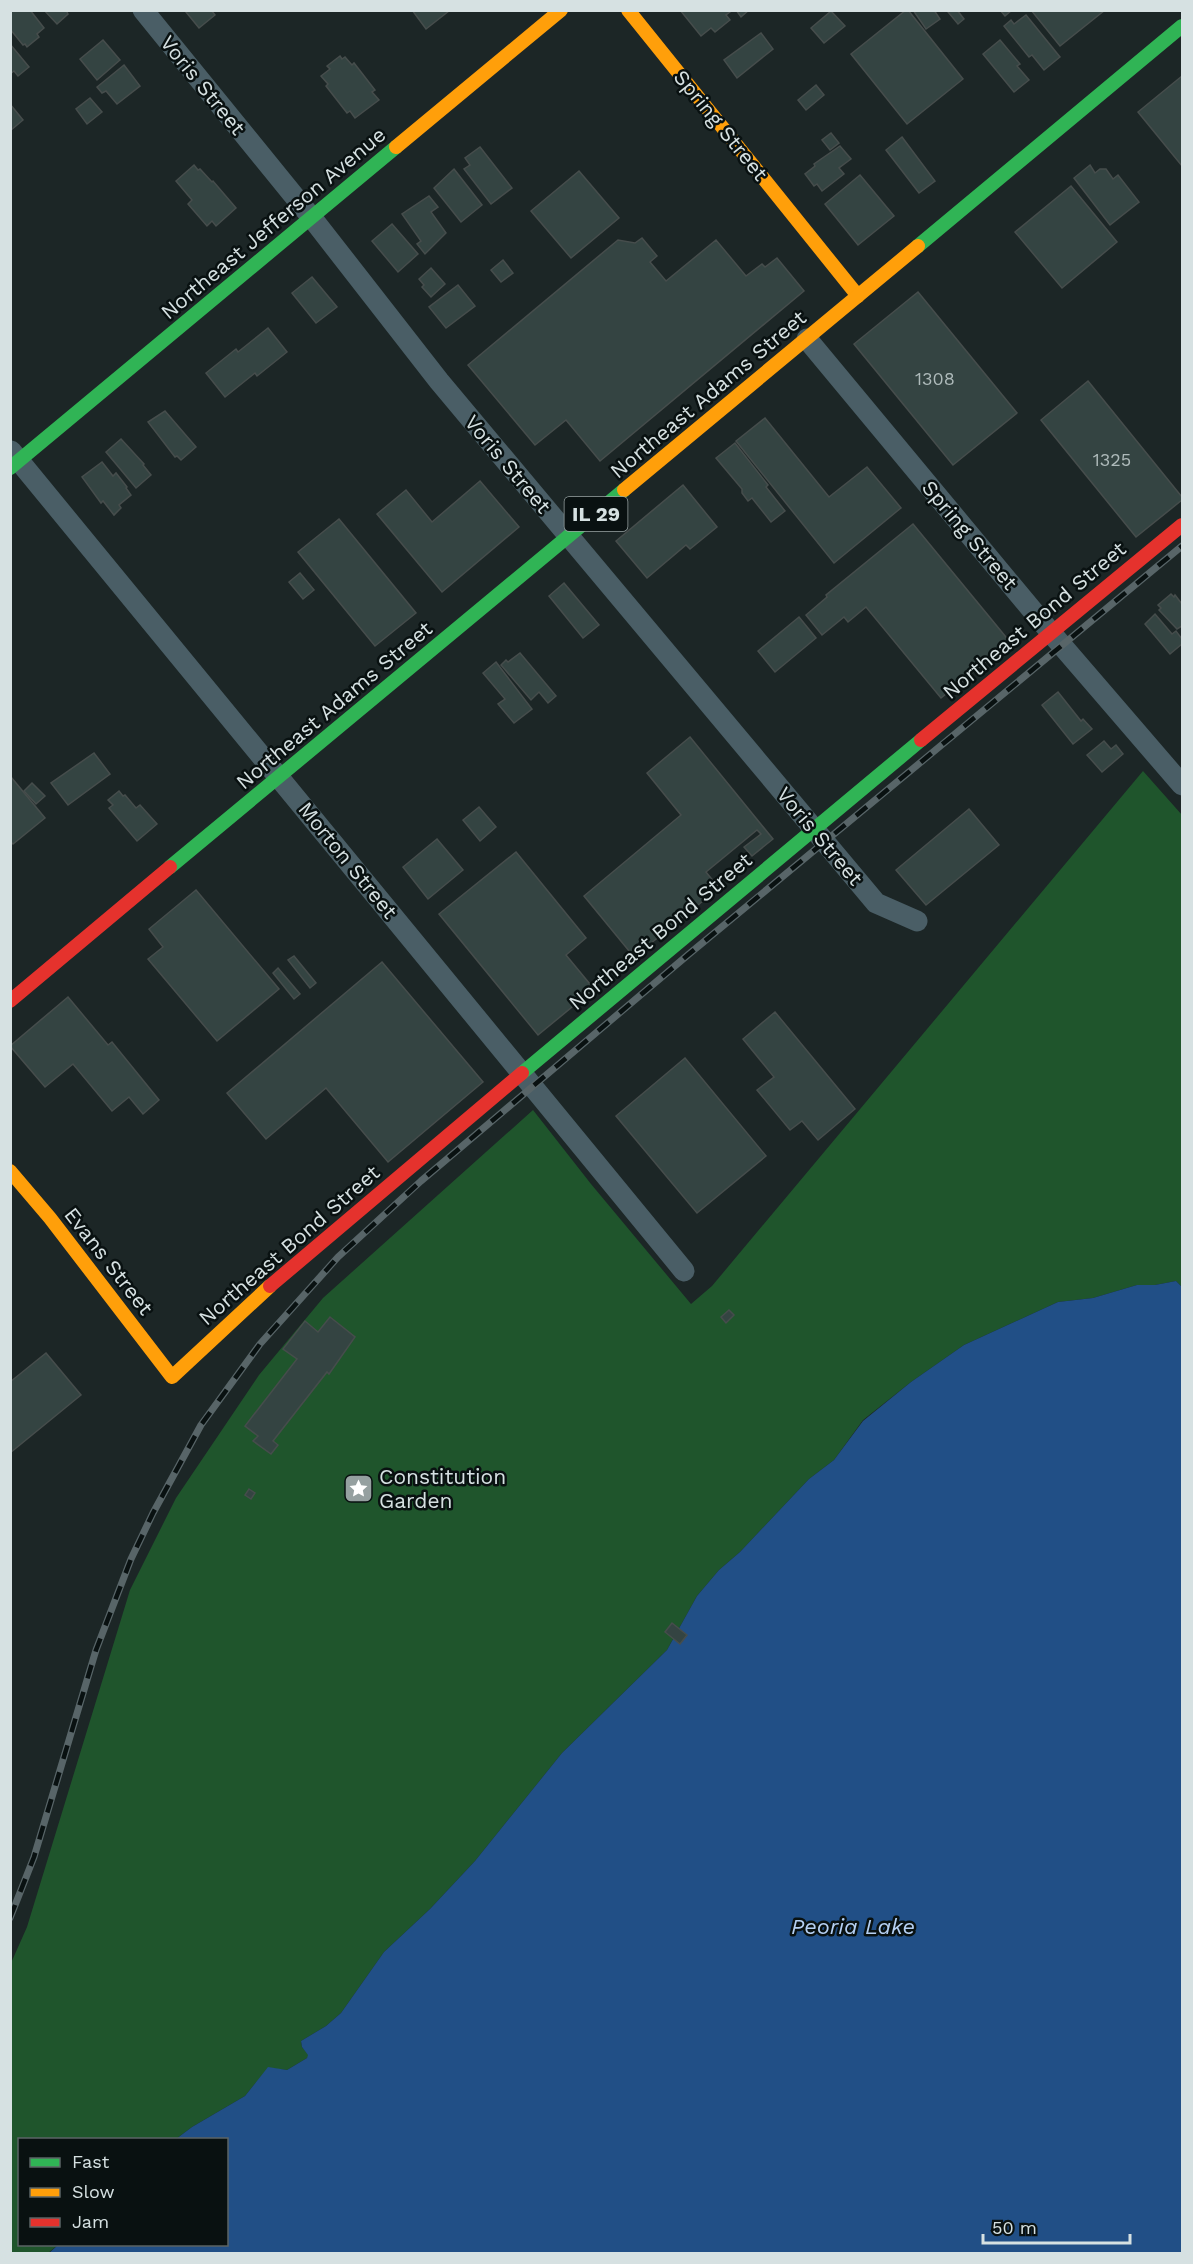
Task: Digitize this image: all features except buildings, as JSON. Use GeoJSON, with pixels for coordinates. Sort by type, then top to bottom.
{"type":"FeatureCollection","features":[{"type":"Feature","properties":{"kind":"main road","name":"Northeast Jefferson Avenue"},"geometry":{"type":"LineString","coordinates":[[13,460],[312,218],[561,10]]}},
{"type":"Feature","properties":{"kind":"main road","name":"Spring Street"},"geometry":{"type":"LineString","coordinates":[[628,10],[858,296]]}},
{"type":"Feature","properties":{"kind":"main road","name":"Northeast Adams Street"},"geometry":{"type":"LineString","coordinates":[[10,1001],[1182,26]]}},
{"type":"Feature","properties":{"kind":"main road","name":"Northeast Bond Street"},"geometry":{"type":"LineString","coordinates":[[172,1377],[261,1293],[814,828],[1182,525]]}},
{"type":"Feature","properties":{"kind":"main road","name":"Evans Street"},"geometry":{"type":"LineString","coordinates":[[10,1171],[50,1218],[172,1377]]}},
{"type":"Feature","properties":{"kind":"street","name":"Voris Street"},"geometry":{"type":"LineString","coordinates":[[143,10],[312,218],[439,381],[876,903],[917,921]]}},
{"type":"Feature","properties":{"kind":"street","name":"Spring Street"},"geometry":{"type":"LineString","coordinates":[[807,339],[1052,634],[1182,785]]}},
{"type":"Feature","properties":{"kind":"street","name":"Morton Street"},"geometry":{"type":"LineString","coordinates":[[13,460],[280,777],[684,1271]]}},
{"type":"Feature","properties":{"kind":"green space"},"geometry":{"type":"Polygon","coordinates":[[[1143,771],[1182,815],[1182,1287],[1176,1281],[1155,1285],[1137,1285],[1093,1298],[1058,1302],[964,1345],[911,1382],[863,1420],[834,1460],[809,1479],[740,1552],[719,1570],[697,1596],[667,1650],[562,1753],[475,1861],[430,1909],[384,1952],[341,2013],[326,2026],[301,2041],[302,2047],[309,2055],[307,2058],[287,2070],[268,2068],[245,2096],[177,2138],[18,2138],[18,2246],[57,2246],[48,2253],[11,2254],[11,1963],[27,1927],[130,1590],[176,1498],[259,1375],[323,1298],[533,1110],[691,1304],[712,1286],[1143,771]]]}},
{"type":"Feature","properties":{"kind":"water","name":"Peoria Lake"},"geometry":{"type":"Polygon","coordinates":[[[1176,1281],[1182,1287],[1182,2253],[48,2254],[57,2246],[228,2246],[228,2138],[177,2138],[245,2096],[268,2067],[287,2070],[307,2058],[308,2055],[301,2041],[326,2026],[341,2013],[384,1952],[430,1909],[475,1861],[562,1753],[667,1650],[697,1596],[719,1570],[740,1552],[809,1479],[834,1460],[863,1421],[911,1382],[964,1345],[1058,1302],[1093,1298],[1137,1285],[1155,1285],[1176,1281]]]}},
{"type":"Feature","properties":{"kind":"railway"},"geometry":{"type":"LineString","coordinates":[[10,1918],[34,1857],[96,1650],[131,1559],[201,1425],[260,1344],[338,1257],[421,1181],[689,954],[1182,546]]}},
{"type":"Feature","properties":{"kind":"traffic: fast"},"geometry":{"type":"LineString","coordinates":[[918,246],[1182,26]]}},
{"type":"Feature","properties":{"kind":"traffic: fast"},"geometry":{"type":"LineString","coordinates":[[10,468],[396,147]]}},
{"type":"Feature","properties":{"kind":"traffic: fast"},"geometry":{"type":"LineString","coordinates":[[170,867],[624,490]]}},
{"type":"Feature","properties":{"kind":"traffic: fast"},"geometry":{"type":"LineString","coordinates":[[522,1073],[921,740]]}},
{"type":"Feature","properties":{"kind":"traffic: slow"},"geometry":{"type":"LineString","coordinates":[[396,147],[561,10]]}},
{"type":"Feature","properties":{"kind":"traffic: slow"},"geometry":{"type":"LineString","coordinates":[[628,10],[858,296]]}},
{"type":"Feature","properties":{"kind":"traffic: slow"},"geometry":{"type":"LineString","coordinates":[[624,490],[918,246]]}},
{"type":"Feature","properties":{"kind":"traffic: slow"},"geometry":{"type":"LineString","coordinates":[[10,1171],[50,1218],[172,1377],[270,1286]]}},
{"type":"Feature","properties":{"kind":"traffic: jam"},"geometry":{"type":"LineString","coordinates":[[921,740],[1182,525]]}},
{"type":"Feature","properties":{"kind":"traffic: jam"},"geometry":{"type":"LineString","coordinates":[[10,1001],[170,867]]}},
{"type":"Feature","properties":{"kind":"traffic: jam"},"geometry":{"type":"LineString","coordinates":[[270,1286],[522,1073]]}},
{"type":"Feature","properties":{"kind":"place","name":"Constitution Garden"},"geometry":{"type":"Point","coordinates":[358,1488]}}]}
